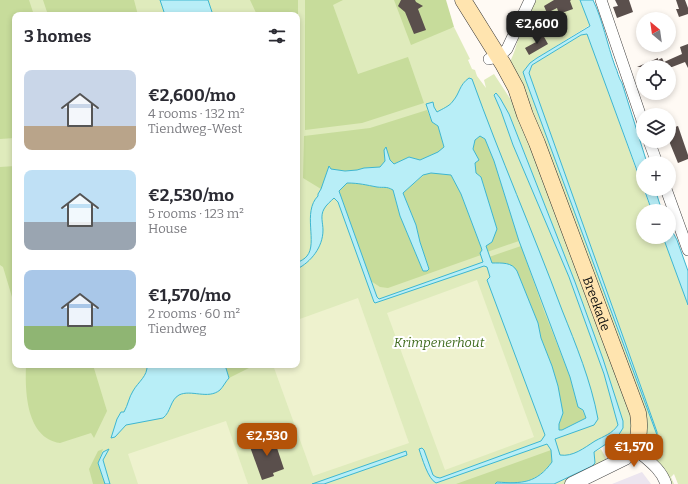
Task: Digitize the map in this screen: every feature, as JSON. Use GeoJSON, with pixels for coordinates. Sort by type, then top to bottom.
{"type":"FeatureCollection","features":[{"type":"Feature","properties":{"kind":"main road","name":"Breekade"},"geometry":{"type":"LineString","coordinates":[[460,0],[463,13],[471,30],[491,54]]}},
{"type":"Feature","properties":{"kind":"main road","name":"Breekade"},"geometry":{"type":"LineString","coordinates":[[463,0],[525,115],[545,164],[638,413],[640,425],[639,436],[634,448]]}},
{"type":"Feature","properties":{"kind":"street"},"geometry":{"type":"LineString","coordinates":[[491,54],[511,39],[530,0]]}},
{"type":"Feature","properties":{"kind":"street"},"geometry":{"type":"LineString","coordinates":[[601,0],[638,108]]}},
{"type":"Feature","properties":{"kind":"street"},"geometry":{"type":"LineString","coordinates":[[669,196],[688,250]]}},
{"type":"Feature","properties":{"kind":"street"},"geometry":{"type":"LineString","coordinates":[[572,484],[625,458],[634,448],[663,476],[666,484]]}},
{"type":"Feature","properties":{"kind":"shaded area"},"geometry":{"type":"Polygon","coordinates":[[[642,472],[651,484],[612,484],[642,472]]]}},
{"type":"Feature","properties":{"kind":"green space","name":"Krimpenerhout"},"geometry":{"type":"Polygon","coordinates":[[[0,0],[442,0],[452,28],[454,27],[470,59],[468,60],[472,69],[475,70],[477,76],[486,88],[484,80],[494,74],[513,103],[522,121],[633,418],[632,431],[629,441],[624,449],[614,458],[606,445],[618,436],[623,428],[603,359],[575,282],[509,114],[500,98],[494,95],[513,145],[569,277],[604,374],[618,425],[614,431],[614,435],[527,484],[0,484],[0,0]]]}},
{"type":"Feature","properties":{"kind":"green space"},"geometry":{"type":"Polygon","coordinates":[[[0,0],[29,0],[33,12],[12,12],[12,138],[0,139],[0,0]]]}},
{"type":"Feature","properties":{"kind":"green space"},"geometry":{"type":"Polygon","coordinates":[[[43,0],[134,0],[137,12],[47,12],[43,0]]]}},
{"type":"Feature","properties":{"kind":"green space"},"geometry":{"type":"Polygon","coordinates":[[[250,0],[298,0],[298,12],[256,12],[250,0]]]}},
{"type":"Feature","properties":{"kind":"green space"},"geometry":{"type":"Polygon","coordinates":[[[305,0],[343,0],[333,5],[358,74],[408,57],[424,103],[362,123],[305,130],[305,0]]]}},
{"type":"Feature","properties":{"kind":"green space"},"geometry":{"type":"Polygon","coordinates":[[[394,0],[446,0],[454,27],[411,45],[394,0]]]}},
{"type":"Feature","properties":{"kind":"green space"},"geometry":{"type":"Polygon","coordinates":[[[534,0],[580,0],[590,25],[537,58],[530,63],[524,72],[526,81],[657,434],[529,73],[532,65],[581,35],[587,34],[636,169],[636,196],[646,196],[649,204],[636,204],[636,244],[666,244],[688,305],[688,484],[678,484],[674,474],[671,477],[674,484],[669,484],[649,450],[646,436],[508,65],[515,51],[522,26],[534,0]]]}},
{"type":"Feature","properties":{"kind":"green space"},"geometry":{"type":"Polygon","coordinates":[[[427,110],[432,122],[438,126],[444,148],[438,152],[420,160],[409,157],[394,164],[390,160],[386,148],[384,150],[385,162],[380,167],[345,171],[331,169],[329,166],[321,189],[303,178],[304,136],[370,128],[427,110]]]}},
{"type":"Feature","properties":{"kind":"green space"},"geometry":{"type":"Polygon","coordinates":[[[480,136],[485,139],[494,161],[519,241],[487,252],[485,246],[485,189],[481,177],[476,173],[475,163],[479,160],[473,149],[475,140],[480,136]]]}},
{"type":"Feature","properties":{"kind":"green space"},"geometry":{"type":"Polygon","coordinates":[[[12,166],[12,297],[3,267],[0,265],[0,167],[12,166]]]}},
{"type":"Feature","properties":{"kind":"green space"},"geometry":{"type":"Polygon","coordinates":[[[431,172],[451,175],[461,194],[482,250],[480,253],[481,255],[388,288],[380,287],[371,281],[339,191],[347,183],[393,190],[400,216],[423,271],[429,269],[416,225],[403,193],[424,175],[431,172]]]}},
{"type":"Feature","properties":{"kind":"green space"},"geometry":{"type":"Polygon","coordinates":[[[521,246],[544,311],[570,377],[575,396],[586,418],[562,430],[559,430],[559,424],[563,413],[552,366],[541,338],[538,323],[517,271],[500,263],[492,263],[489,257],[521,246]]]}},
{"type":"Feature","properties":{"kind":"green space"},"geometry":{"type":"Polygon","coordinates":[[[477,280],[534,437],[445,470],[387,313],[477,280]]]}},
{"type":"Feature","properties":{"kind":"green space"},"geometry":{"type":"Polygon","coordinates":[[[358,298],[409,443],[313,476],[274,368],[300,368],[300,319],[358,298]]]}},
{"type":"Feature","properties":{"kind":"green space"},"geometry":{"type":"Polygon","coordinates":[[[26,368],[94,368],[107,411],[94,438],[91,433],[60,443],[49,439],[40,432],[34,423],[27,400],[26,368]]]}},
{"type":"Feature","properties":{"kind":"green space"},"geometry":{"type":"Polygon","coordinates":[[[226,368],[249,368],[229,378],[226,368]]]}},
{"type":"Feature","properties":{"kind":"green space"},"geometry":{"type":"Polygon","coordinates":[[[226,421],[248,484],[138,484],[128,454],[226,421]]]}},
{"type":"Feature","properties":{"kind":"green space"},"geometry":{"type":"Polygon","coordinates":[[[103,449],[98,463],[105,484],[93,484],[89,469],[98,451],[103,449]]]}},
{"type":"Feature","properties":{"kind":"green space"},"geometry":{"type":"Polygon","coordinates":[[[601,449],[608,462],[565,484],[554,484],[592,466],[595,459],[594,452],[601,449]]]}},
{"type":"Feature","properties":{"kind":"green space"},"geometry":{"type":"Polygon","coordinates":[[[551,450],[552,462],[535,478],[514,483],[497,482],[495,484],[456,484],[551,450]]]}},
{"type":"Feature","properties":{"kind":"water"},"geometry":{"type":"Polygon","coordinates":[[[160,0],[208,0],[212,12],[164,12],[160,0]]]}},
{"type":"Feature","properties":{"kind":"water"},"geometry":{"type":"Polygon","coordinates":[[[580,0],[593,0],[600,16],[612,58],[622,83],[636,128],[636,148],[642,148],[645,156],[636,156],[636,168],[587,34],[581,35],[532,65],[529,73],[657,435],[523,72],[530,63],[537,58],[590,26],[580,0]]]}},
{"type":"Feature","properties":{"kind":"water"},"geometry":{"type":"Polygon","coordinates":[[[469,78],[472,79],[578,350],[595,405],[598,419],[594,425],[555,439],[560,455],[569,455],[578,451],[610,433],[618,425],[604,374],[569,277],[513,145],[494,95],[496,93],[509,114],[575,282],[603,359],[623,421],[623,428],[618,436],[594,452],[595,463],[592,466],[554,484],[495,484],[497,482],[514,483],[528,481],[541,474],[552,462],[551,450],[547,444],[436,483],[428,473],[419,449],[422,448],[424,450],[433,475],[440,478],[541,441],[545,435],[487,280],[490,277],[487,267],[484,266],[375,303],[338,202],[334,198],[326,206],[323,212],[321,242],[311,258],[300,267],[300,261],[306,257],[310,250],[310,219],[313,203],[318,196],[329,166],[331,169],[345,171],[380,167],[385,161],[384,150],[386,147],[390,160],[394,164],[409,157],[420,160],[438,152],[444,147],[438,126],[432,122],[426,104],[433,102],[437,112],[452,103],[461,86],[469,78]],[[480,136],[475,140],[473,149],[479,160],[475,163],[476,173],[481,177],[497,229],[492,242],[486,246],[492,263],[503,263],[510,265],[517,271],[538,323],[541,338],[558,386],[563,413],[559,424],[559,430],[562,430],[586,418],[583,410],[578,407],[570,377],[519,241],[494,161],[485,139],[480,136]],[[431,173],[423,175],[403,193],[416,225],[429,269],[427,271],[423,271],[400,216],[393,190],[347,183],[339,191],[379,299],[483,262],[480,253],[482,250],[481,247],[461,194],[451,175],[431,173]]]}},
{"type":"Feature","properties":{"kind":"water"},"geometry":{"type":"Polygon","coordinates":[[[647,196],[657,196],[660,204],[649,204],[647,196]]]}},
{"type":"Feature","properties":{"kind":"water"},"geometry":{"type":"Polygon","coordinates":[[[676,238],[688,271],[688,305],[666,244],[676,244],[676,238]]]}},
{"type":"Feature","properties":{"kind":"water"},"geometry":{"type":"Polygon","coordinates":[[[226,368],[229,378],[220,390],[215,393],[184,393],[179,395],[176,397],[168,413],[163,418],[126,425],[115,437],[111,438],[117,419],[121,412],[124,412],[127,407],[132,393],[147,369],[226,368]]]}},
{"type":"Feature","properties":{"kind":"water"},"geometry":{"type":"Polygon","coordinates":[[[109,449],[103,460],[110,484],[105,484],[98,463],[103,452],[109,449]]]}},
{"type":"Feature","properties":{"kind":"water"},"geometry":{"type":"Polygon","coordinates":[[[406,451],[407,455],[324,484],[312,484],[406,451]]]}},
{"type":"Feature","properties":{"kind":"building"},"geometry":{"type":"Polygon","coordinates":[[[401,0],[415,0],[423,6],[418,9],[426,30],[414,34],[405,12],[398,6],[401,0]]]}},
{"type":"Feature","properties":{"kind":"building"},"geometry":{"type":"Polygon","coordinates":[[[554,0],[571,0],[573,9],[559,14],[557,8],[547,13],[544,6],[554,0]]]}},
{"type":"Feature","properties":{"kind":"building"},"geometry":{"type":"Polygon","coordinates":[[[615,0],[629,0],[633,12],[617,18],[613,7],[618,6],[615,0]]]}},
{"type":"Feature","properties":{"kind":"building"},"geometry":{"type":"Polygon","coordinates":[[[676,0],[685,0],[688,8],[688,14],[679,17],[676,9],[679,9],[676,0]]]}},
{"type":"Feature","properties":{"kind":"building"},"geometry":{"type":"Polygon","coordinates":[[[543,35],[548,44],[529,55],[525,48],[536,42],[535,40],[543,35]]]}},
{"type":"Feature","properties":{"kind":"building"},"geometry":{"type":"Polygon","coordinates":[[[688,44],[688,68],[685,62],[676,65],[676,60],[668,60],[682,54],[680,47],[688,44]]]}},
{"type":"Feature","properties":{"kind":"building"},"geometry":{"type":"Polygon","coordinates":[[[678,126],[688,155],[688,159],[678,163],[672,148],[676,148],[676,127],[678,126]]]}},
{"type":"Feature","properties":{"kind":"building"},"geometry":{"type":"Polygon","coordinates":[[[273,436],[284,469],[273,473],[274,476],[262,480],[249,444],[273,436]]]}}]}
